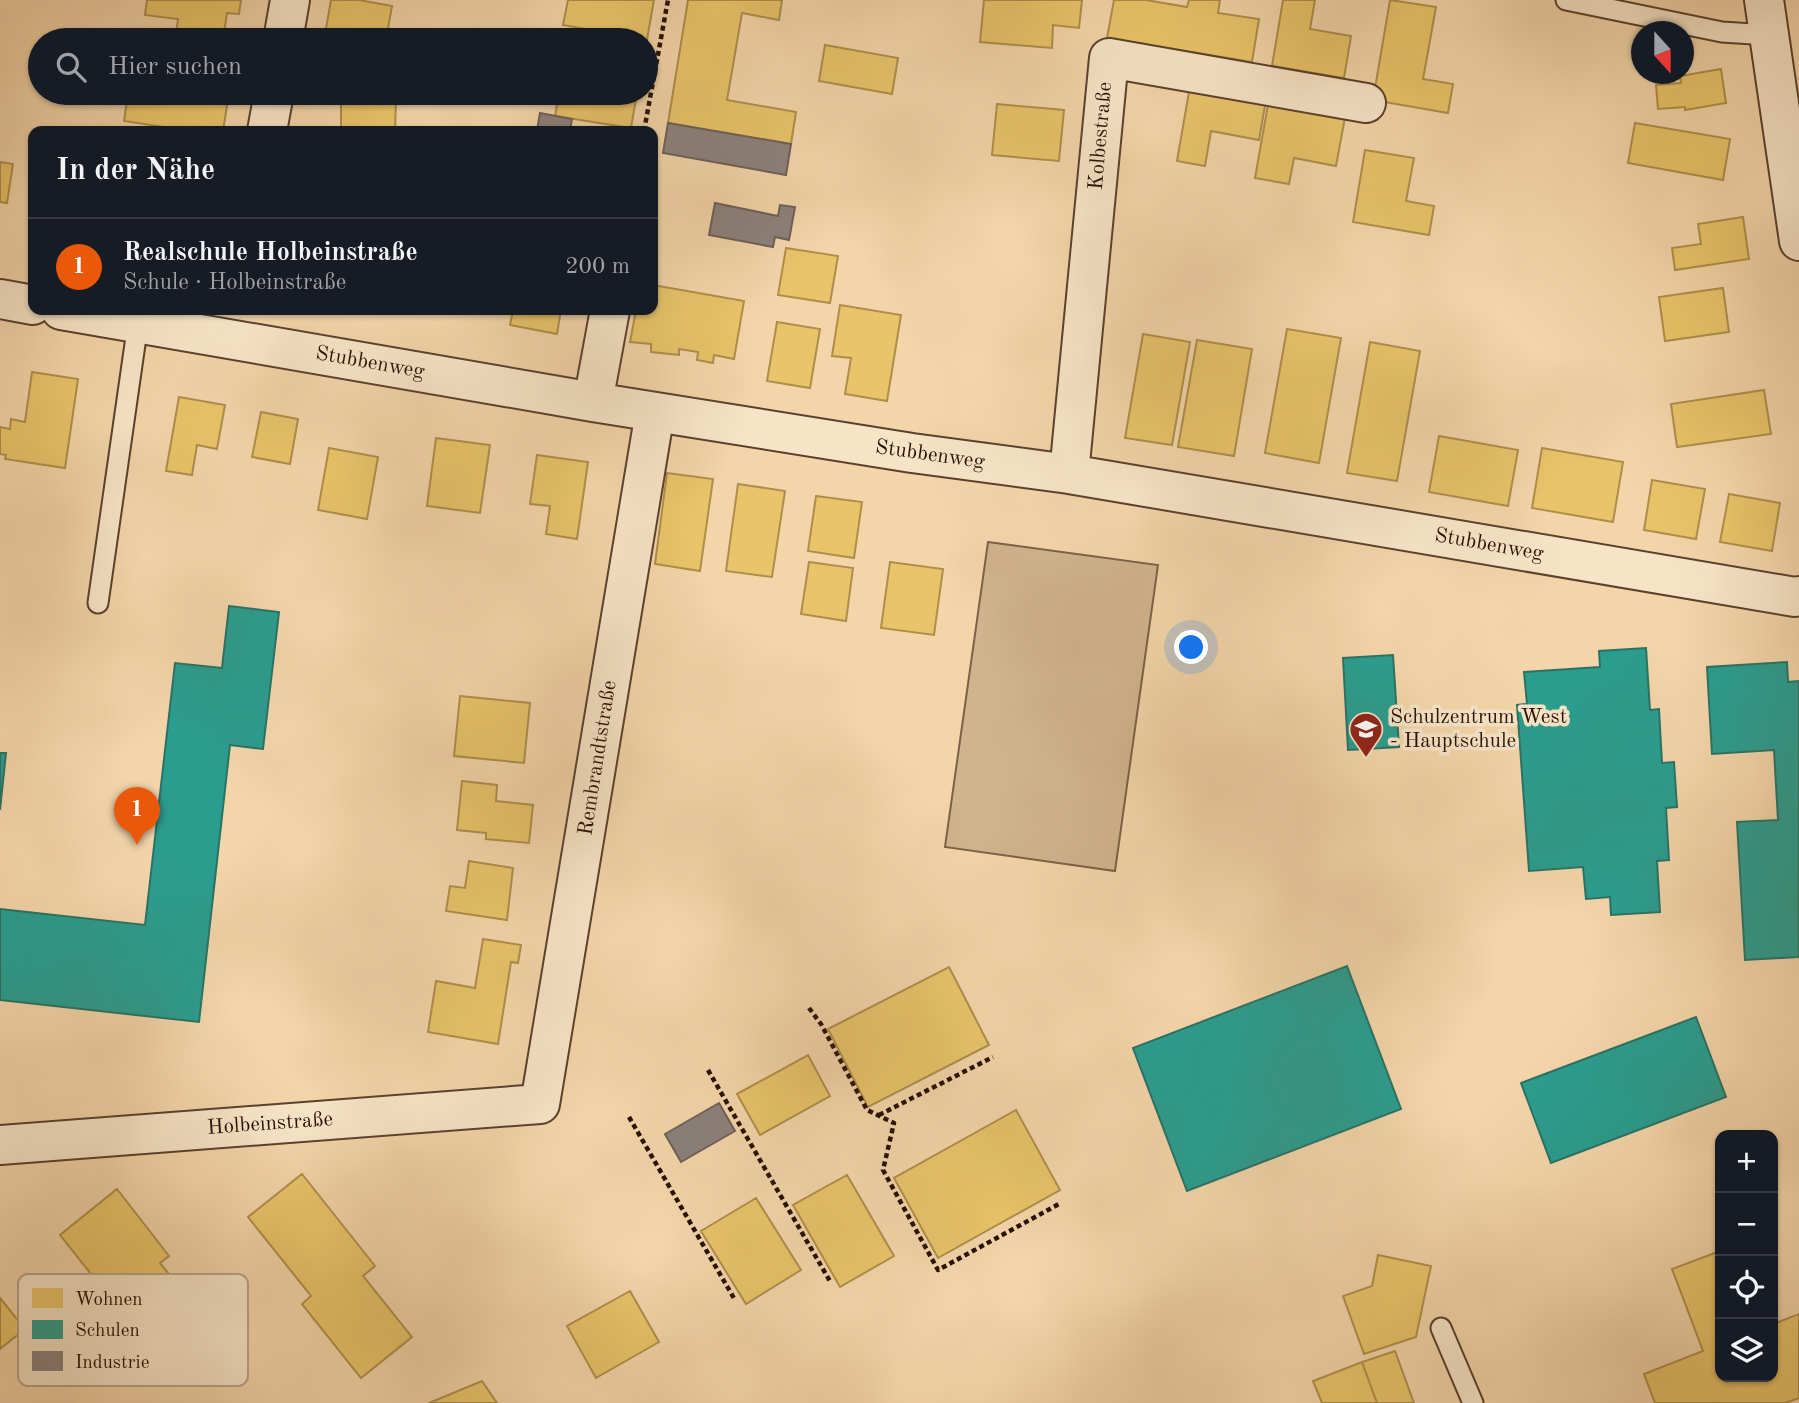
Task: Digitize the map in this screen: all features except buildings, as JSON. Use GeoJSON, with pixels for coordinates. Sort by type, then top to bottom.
{"type":"FeatureCollection","features":[{"type":"Feature","properties":{"kind":"street"},"geometry":{"type":"LineString","coordinates":[[285,28],[290,0]]}},
{"type":"Feature","properties":{"kind":"street"},"geometry":{"type":"LineString","coordinates":[[1766,18],[1799,241]]}},
{"type":"Feature","properties":{"kind":"street","name":"Kolbestraße"},"geometry":{"type":"LineString","coordinates":[[1069,474],[1108,58],[1366,103]]}},
{"type":"Feature","properties":{"kind":"street"},"geometry":{"type":"LineString","coordinates":[[268,126],[272,105]]}},
{"type":"Feature","properties":{"kind":"street"},"geometry":{"type":"LineString","coordinates":[[0,299],[28,304]]}},
{"type":"Feature","properties":{"kind":"street","name":"Stubbenweg"},"geometry":{"type":"LineString","coordinates":[[91,315],[138,323],[233,324],[593,402],[912,453],[1069,474],[1799,596]]}},
{"type":"Feature","properties":{"kind":"street"},"geometry":{"type":"LineString","coordinates":[[593,402],[609,315]]}},
{"type":"Feature","properties":{"kind":"street","name":"Rembrandtstraße"},"geometry":{"type":"LineString","coordinates":[[540,1104],[656,412]]}},
{"type":"Feature","properties":{"kind":"street","name":"Holbeinstraße"},"geometry":{"type":"LineString","coordinates":[[0,1145],[540,1104]]}},
{"type":"Feature","properties":{"kind":"lane"},"geometry":{"type":"LineString","coordinates":[[1566,0],[1722,32],[1766,18]]}},
{"type":"Feature","properties":{"kind":"lane"},"geometry":{"type":"LineString","coordinates":[[99,603],[138,323]]}},
{"type":"Feature","properties":{"kind":"lane"},"geometry":{"type":"LineString","coordinates":[[1441,1328],[1473,1403]]}},
{"type":"Feature","properties":{"kind":"path"},"geometry":{"type":"LineString","coordinates":[[658,55],[668,0]]}},
{"type":"Feature","properties":{"kind":"path"},"geometry":{"type":"LineString","coordinates":[[645,126],[649,105]]}},
{"type":"Feature","properties":{"kind":"path"},"geometry":{"type":"LineString","coordinates":[[810,1008],[867,1110],[894,1123],[883,1170],[938,1270],[1059,1204]]}},
{"type":"Feature","properties":{"kind":"path"},"geometry":{"type":"LineString","coordinates":[[878,1116],[993,1056]]}},
{"type":"Feature","properties":{"kind":"path"},"geometry":{"type":"LineString","coordinates":[[708,1070],[831,1283]]}},
{"type":"Feature","properties":{"kind":"path"},"geometry":{"type":"LineString","coordinates":[[629,1117],[735,1300]]}},
{"type":"Feature","properties":{"kind":"shaded area"},"geometry":{"type":"Polygon","coordinates":[[[988,542],[1158,565],[1115,871],[945,847],[988,542]]]}},
{"type":"Feature","properties":{"kind":"place","name":"Schulzentrum West - Hauptschule"},"geometry":{"type":"Point","coordinates":[1366,759]}},
{"type":"Feature","properties":{"kind":"place","name":"Realschule Holbeinstraße"},"geometry":{"type":"Point","coordinates":[137,845]}}]}
